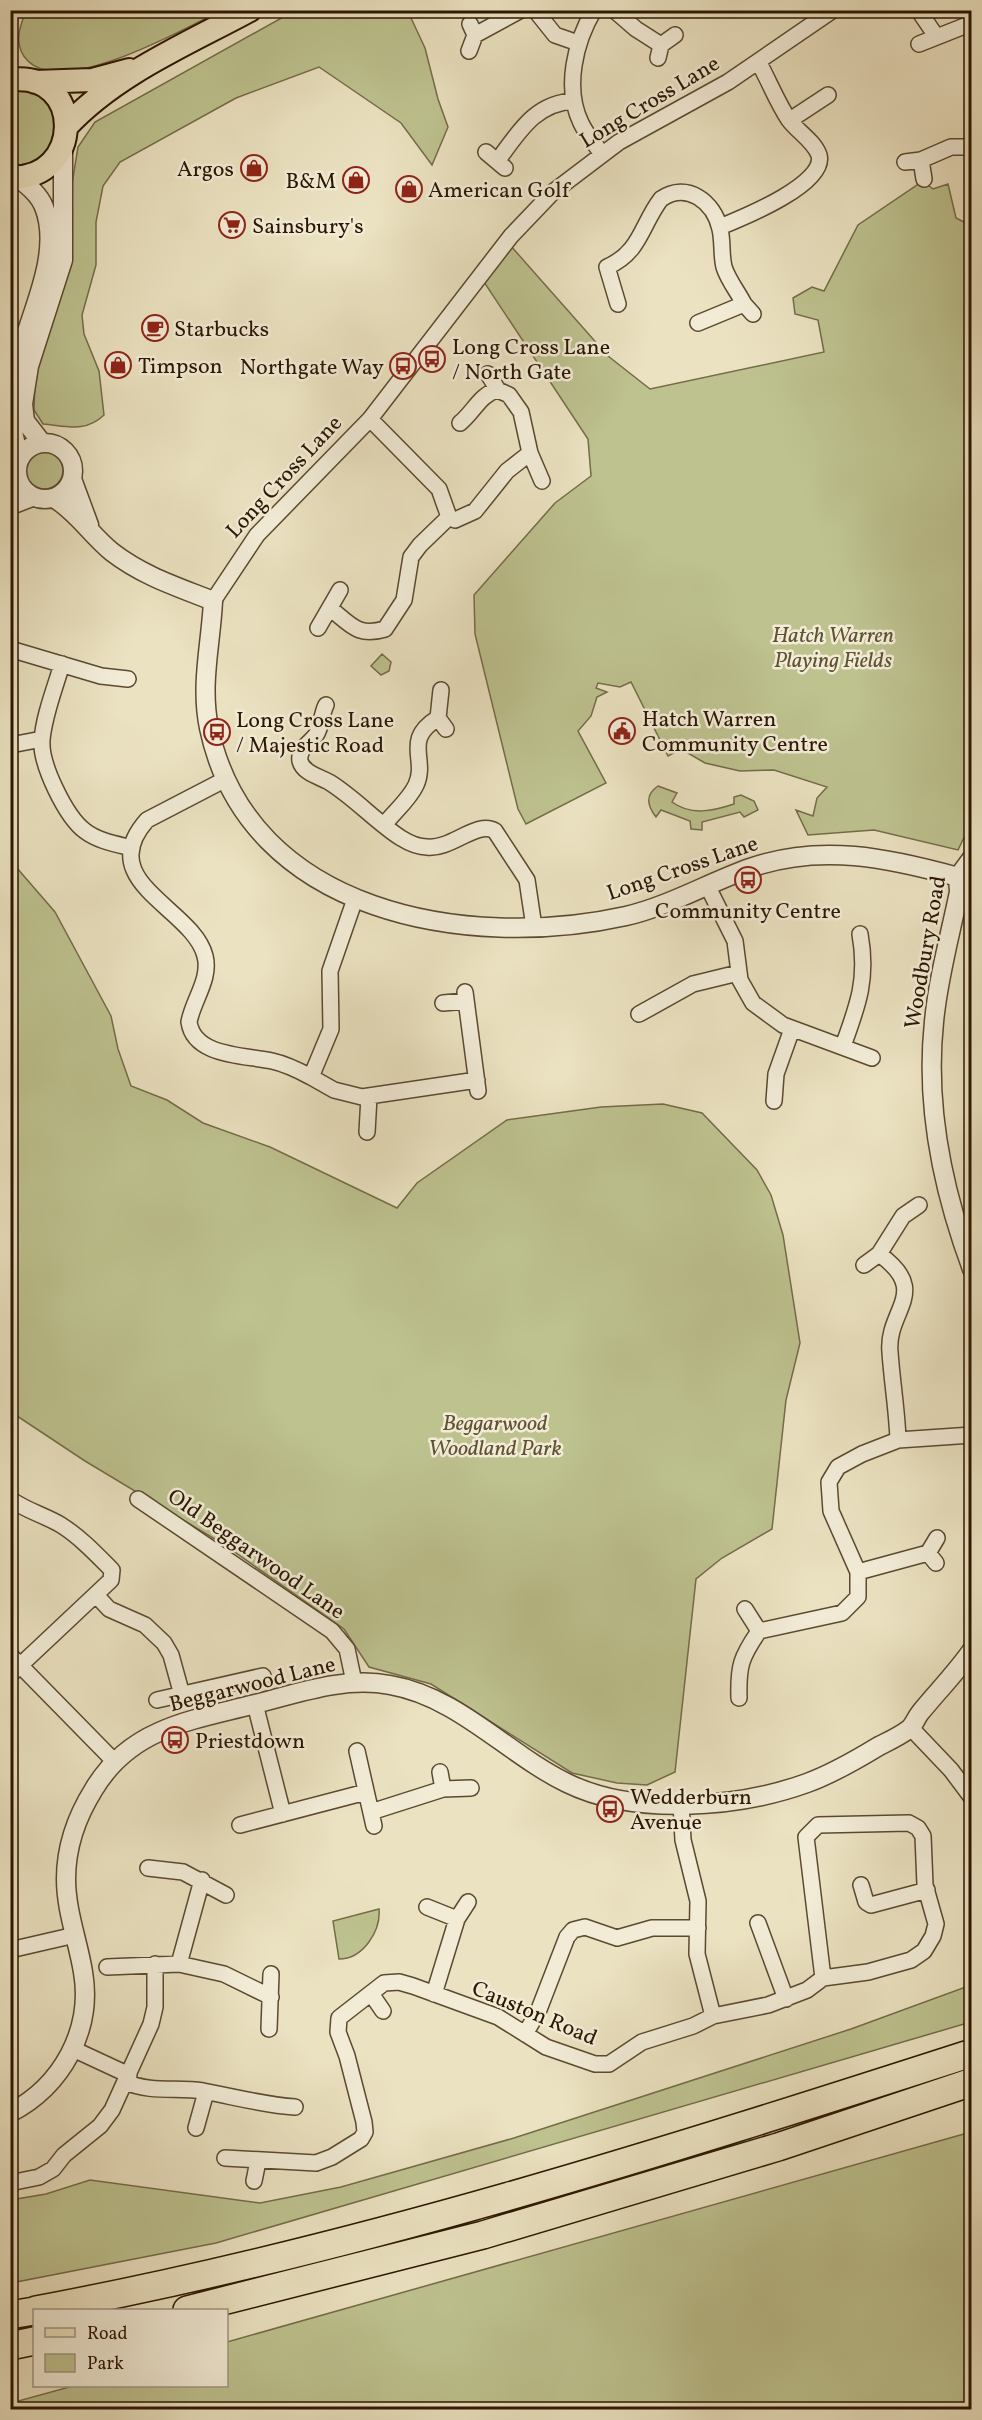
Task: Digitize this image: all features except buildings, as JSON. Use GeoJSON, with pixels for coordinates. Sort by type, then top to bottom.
{"type":"FeatureCollection","features":[{"type":"Feature","properties":{"kind":"highway"},"geometry":{"type":"LineString","coordinates":[[45,2309],[145,2290],[390,2230],[778,2115],[972,2053]]}},
{"type":"Feature","properties":{"kind":"highway"},"geometry":{"type":"LineString","coordinates":[[191,2309],[483,2235],[778,2147],[972,2082]]}},
{"type":"Feature","properties":{"kind":"highway"},"geometry":{"type":"LineString","coordinates":[[10,2315],[33,2311]]}},
{"type":"Feature","properties":{"kind":"highway"},"geometry":{"type":"LineString","coordinates":[[10,2346],[33,2341]]}},
{"type":"Feature","properties":{"kind":"main road"},"geometry":{"type":"LineString","coordinates":[[14,177],[32,174],[47,166],[88,105],[148,64],[250,10]]}},
{"type":"Feature","properties":{"kind":"main road"},"geometry":{"type":"LineString","coordinates":[[22,81],[92,80],[148,64]]}},
{"type":"Feature","properties":{"kind":"main road"},"geometry":{"type":"LineString","coordinates":[[22,81],[44,86],[60,100],[65,111],[65,136]]}},
{"type":"Feature","properties":{"kind":"street"},"geometry":{"type":"LineString","coordinates":[[469,51],[473,30],[521,10]]}},
{"type":"Feature","properties":{"kind":"street"},"geometry":{"type":"LineString","coordinates":[[534,10],[555,35],[578,43]]}},
{"type":"Feature","properties":{"kind":"street"},"geometry":{"type":"LineString","coordinates":[[594,10],[578,43],[574,74],[574,101],[580,121],[602,154]]}},
{"type":"Feature","properties":{"kind":"street"},"geometry":{"type":"LineString","coordinates":[[614,10],[660,51],[675,35]]}},
{"type":"Feature","properties":{"kind":"street","name":"Long Cross Lane"},"geometry":{"type":"LineString","coordinates":[[833,10],[759,63],[631,135],[602,154],[553,192],[511,236],[370,419],[257,535],[234,566],[213,601],[205,670],[205,701],[210,732],[226,779],[243,810],[272,845],[311,877],[355,899],[401,913],[449,923],[534,927],[627,916],[762,864],[800,856],[834,854],[891,859],[958,877]]}},
{"type":"Feature","properties":{"kind":"street"},"geometry":{"type":"LineString","coordinates":[[921,14],[936,36]]}},
{"type":"Feature","properties":{"kind":"street"},"geometry":{"type":"LineString","coordinates":[[919,44],[972,23]]}},
{"type":"Feature","properties":{"kind":"street"},"geometry":{"type":"LineString","coordinates":[[720,227],[769,204],[814,176],[819,155],[790,120],[759,63]]}},
{"type":"Feature","properties":{"kind":"street"},"geometry":{"type":"LineString","coordinates":[[790,120],[828,95]]}},
{"type":"Feature","properties":{"kind":"street"},"geometry":{"type":"LineString","coordinates":[[496,160],[528,119],[554,105],[574,101]]}},
{"type":"Feature","properties":{"kind":"street"},"geometry":{"type":"LineString","coordinates":[[42,443],[25,422],[23,404],[29,366],[63,260],[65,136]]}},
{"type":"Feature","properties":{"kind":"street"},"geometry":{"type":"LineString","coordinates":[[905,162],[921,160],[951,147],[972,147]]}},
{"type":"Feature","properties":{"kind":"street"},"geometry":{"type":"LineString","coordinates":[[921,160],[924,179]]}},
{"type":"Feature","properties":{"kind":"street"},"geometry":{"type":"LineString","coordinates":[[10,394],[17,359],[44,277],[48,246],[45,208],[37,195],[14,177]]}},
{"type":"Feature","properties":{"kind":"street"},"geometry":{"type":"LineString","coordinates":[[618,304],[607,267],[625,256],[636,244],[661,199],[677,192],[694,194],[709,206],[720,227],[724,266],[748,309],[698,323]]}},
{"type":"Feature","properties":{"kind":"street"},"geometry":{"type":"LineString","coordinates":[[488,374],[498,390],[509,395],[521,411],[530,453],[542,480]]}},
{"type":"Feature","properties":{"kind":"street"},"geometry":{"type":"LineString","coordinates":[[460,423],[471,414],[484,396],[498,390]]}},
{"type":"Feature","properties":{"kind":"street"},"geometry":{"type":"LineString","coordinates":[[10,418],[19,459],[14,484],[45,498],[91,528]]}},
{"type":"Feature","properties":{"kind":"street"},"geometry":{"type":"LineString","coordinates":[[370,419],[439,489],[450,517],[455,520],[475,511],[507,471],[530,453]]}},
{"type":"Feature","properties":{"kind":"street"},"geometry":{"type":"LineString","coordinates":[[19,459],[28,448],[42,443],[54,444],[67,454],[72,463],[72,479],[91,528],[104,545],[135,568],[165,583],[213,601]]}},
{"type":"Feature","properties":{"kind":"street"},"geometry":{"type":"LineString","coordinates":[[10,507],[45,498],[68,487],[72,479]]}},
{"type":"Feature","properties":{"kind":"street"},"geometry":{"type":"LineString","coordinates":[[331,609],[360,632],[371,633],[385,629],[404,600],[411,557],[420,545],[450,517]]}},
{"type":"Feature","properties":{"kind":"street"},"geometry":{"type":"LineString","coordinates":[[318,628],[340,590]]}},
{"type":"Feature","properties":{"kind":"street"},"geometry":{"type":"LineString","coordinates":[[10,649],[62,664],[100,680],[128,679]]}},
{"type":"Feature","properties":{"kind":"street"},"geometry":{"type":"LineString","coordinates":[[62,664],[42,739],[47,766],[62,800],[76,823],[96,837],[132,848]]}},
{"type":"Feature","properties":{"kind":"street"},"geometry":{"type":"LineString","coordinates":[[384,825],[415,787],[419,772],[418,742],[422,732],[442,724],[441,690]]}},
{"type":"Feature","properties":{"kind":"street"},"geometry":{"type":"LineString","coordinates":[[318,712],[319,729],[301,752],[300,760],[304,767],[334,786],[407,841],[428,848],[447,845],[479,829],[488,828],[495,831],[527,880],[534,927]]}},
{"type":"Feature","properties":{"kind":"street"},"geometry":{"type":"LineString","coordinates":[[16,744],[42,739]]}},
{"type":"Feature","properties":{"kind":"street"},"geometry":{"type":"LineString","coordinates":[[226,779],[149,818],[138,832],[132,848],[133,865],[139,881],[184,925],[205,955],[205,974],[189,1022],[196,1039],[218,1050],[284,1064],[341,1093],[369,1096],[478,1085],[465,996],[443,1003]]}},
{"type":"Feature","properties":{"kind":"street","name":"Woodbury Road"},"geometry":{"type":"LineString","coordinates":[[972,858],[958,877],[959,892],[943,958],[932,1040],[932,1082],[938,1147],[964,1225],[972,1269]]}},
{"type":"Feature","properties":{"kind":"street"},"geometry":{"type":"LineString","coordinates":[[707,885],[735,941],[738,974],[745,992],[753,1003],[768,1016],[792,1029],[872,1058]]}},
{"type":"Feature","properties":{"kind":"street"},"geometry":{"type":"LineString","coordinates":[[311,1077],[331,1029],[330,971],[355,899]]}},
{"type":"Feature","properties":{"kind":"street"},"geometry":{"type":"LineString","coordinates":[[843,1046],[862,988],[864,957],[860,934]]}},
{"type":"Feature","properties":{"kind":"street"},"geometry":{"type":"LineString","coordinates":[[639,1014],[693,984],[738,974]]}},
{"type":"Feature","properties":{"kind":"street"},"geometry":{"type":"LineString","coordinates":[[774,1101],[776,1074],[792,1029]]}},
{"type":"Feature","properties":{"kind":"street"},"geometry":{"type":"LineString","coordinates":[[367,1132],[369,1096]]}},
{"type":"Feature","properties":{"kind":"street"},"geometry":{"type":"LineString","coordinates":[[864,1266],[879,1254],[903,1216],[919,1204]]}},
{"type":"Feature","properties":{"kind":"street"},"geometry":{"type":"LineString","coordinates":[[879,1254],[893,1263],[903,1279],[906,1298],[890,1345],[898,1440]]}},
{"type":"Feature","properties":{"kind":"street"},"geometry":{"type":"LineString","coordinates":[[739,1698],[738,1670],[743,1653],[759,1631],[843,1612],[858,1597],[858,1572],[831,1510],[829,1482],[838,1467],[862,1454],[898,1440],[970,1436]]}},
{"type":"Feature","properties":{"kind":"street"},"geometry":{"type":"LineString","coordinates":[[10,1499],[29,1512],[44,1516],[64,1527],[112,1569],[111,1580],[14,1665],[115,1762]]}},
{"type":"Feature","properties":{"kind":"street","name":"Old Beggarwood Lane"},"geometry":{"type":"LineString","coordinates":[[138,1499],[332,1631],[347,1649],[354,1682]]}},
{"type":"Feature","properties":{"kind":"street"},"geometry":{"type":"LineString","coordinates":[[858,1572],[932,1558],[937,1539]]}},
{"type":"Feature","properties":{"kind":"street"},"geometry":{"type":"LineString","coordinates":[[96,1594],[110,1609],[145,1626],[164,1643],[171,1655],[182,1695]]}},
{"type":"Feature","properties":{"kind":"street"},"geometry":{"type":"LineString","coordinates":[[745,1609],[759,1631]]}},
{"type":"Feature","properties":{"kind":"street","name":"Beggarwood Lane"},"geometry":{"type":"LineString","coordinates":[[10,2112],[26,2104],[48,2086],[73,2049],[81,2026],[85,1998],[83,1970],[69,1914],[66,1877],[72,1836],[84,1805],[115,1762],[137,1744],[159,1732],[255,1704],[354,1682],[392,1685],[427,1695],[553,1776],[584,1791],[618,1800],[681,1804],[756,1796],[808,1783],[841,1768],[911,1728],[918,1715],[945,1686],[972,1650]]}},
{"type":"Feature","properties":{"kind":"street"},"geometry":{"type":"LineString","coordinates":[[157,1700],[263,1676]]}},
{"type":"Feature","properties":{"kind":"street"},"geometry":{"type":"LineString","coordinates":[[255,1704],[283,1814]]}},
{"type":"Feature","properties":{"kind":"street"},"geometry":{"type":"LineString","coordinates":[[911,1728],[951,1770],[972,1798]]}},
{"type":"Feature","properties":{"kind":"street"},"geometry":{"type":"LineString","coordinates":[[357,1751],[373,1819],[443,1789],[471,1788]]}},
{"type":"Feature","properties":{"kind":"street"},"geometry":{"type":"LineString","coordinates":[[440,1772],[443,1789]]}},
{"type":"Feature","properties":{"kind":"street"},"geometry":{"type":"LineString","coordinates":[[240,1825],[366,1792]]}},
{"type":"Feature","properties":{"kind":"street"},"geometry":{"type":"LineString","coordinates":[[681,1804],[683,1840],[698,1901],[697,1954],[713,2016]]}},
{"type":"Feature","properties":{"kind":"street"},"geometry":{"type":"LineString","coordinates":[[909,1823],[918,1828],[922,1836],[927,1890],[936,1924],[933,1936],[924,1951],[911,1960],[868,1972],[823,1978],[806,1848],[806,1837],[810,1830],[818,1825],[909,1823]]}},
{"type":"Feature","properties":{"kind":"street"},"geometry":{"type":"LineString","coordinates":[[148,1868],[183,1872],[202,1880],[226,1895]]}},
{"type":"Feature","properties":{"kind":"street"},"geometry":{"type":"LineString","coordinates":[[179,1964],[202,1880]]}},
{"type":"Feature","properties":{"kind":"street"},"geometry":{"type":"LineString","coordinates":[[861,1885],[866,1902],[871,1905],[927,1890]]}},
{"type":"Feature","properties":{"kind":"street"},"geometry":{"type":"LineString","coordinates":[[434,1994],[457,1919],[468,1902]]}},
{"type":"Feature","properties":{"kind":"street"},"geometry":{"type":"LineString","coordinates":[[427,1907],[457,1919]]}},
{"type":"Feature","properties":{"kind":"street"},"geometry":{"type":"LineString","coordinates":[[758,1923],[786,1999]]}},
{"type":"Feature","properties":{"kind":"street"},"geometry":{"type":"LineString","coordinates":[[525,2034],[537,2012],[567,1937],[573,1930],[585,1927],[617,1938],[652,1928],[698,1928]]}},
{"type":"Feature","properties":{"kind":"street"},"geometry":{"type":"LineString","coordinates":[[10,1950],[75,1935]]}},
{"type":"Feature","properties":{"kind":"street"},"geometry":{"type":"LineString","coordinates":[[10,2183],[39,2177],[53,2169],[64,2155],[100,2127],[112,2110],[151,2024],[155,2007],[156,1964]]}},
{"type":"Feature","properties":{"kind":"street"},"geometry":{"type":"LineString","coordinates":[[107,1967],[179,1964],[224,1974],[271,1997]]}},
{"type":"Feature","properties":{"kind":"street"},"geometry":{"type":"LineString","coordinates":[[269,2029],[271,1974]]}},
{"type":"Feature","properties":{"kind":"street","name":"Causton Road"},"geometry":{"type":"LineString","coordinates":[[225,2157],[258,2161],[316,2163],[332,2157],[361,2139],[365,2132],[364,2122],[349,2063],[338,2032],[339,2018],[372,1995],[384,1983],[399,1982],[434,1994],[498,2018],[546,2046],[595,2064],[609,2064],[642,2042],[693,2026],[713,2016],[786,1999],[807,1990],[823,1978]]}},
{"type":"Feature","properties":{"kind":"street"},"geometry":{"type":"LineString","coordinates":[[372,1995],[383,2011]]}},
{"type":"Feature","properties":{"kind":"street"},"geometry":{"type":"LineString","coordinates":[[73,2049],[142,2088],[206,2092],[233,2099],[295,2107]]}},
{"type":"Feature","properties":{"kind":"street"},"geometry":{"type":"LineString","coordinates":[[196,2127],[206,2092]]}},
{"type":"Feature","properties":{"kind":"street"},"geometry":{"type":"LineString","coordinates":[[254,2181],[258,2161]]}},
{"type":"Feature","properties":{"kind":"green space"},"geometry":{"type":"Polygon","coordinates":[[[26,11],[220,11],[123,57],[95,66],[68,71],[45,70],[28,61],[23,55],[19,37],[26,11]]]}},
{"type":"Feature","properties":{"kind":"green space"},"geometry":{"type":"Polygon","coordinates":[[[294,11],[412,11],[411,18],[425,48],[448,127],[432,165],[401,123],[319,67],[236,98],[120,162],[103,186],[96,222],[96,265],[82,315],[84,334],[99,371],[104,415],[97,421],[83,426],[43,424],[34,410],[35,378],[47,337],[78,147],[95,122],[294,11]]]}},
{"type":"Feature","properties":{"kind":"green space"},"geometry":{"type":"Polygon","coordinates":[[[11,85],[42,93],[58,123],[44,155],[31,163],[11,166],[11,85]]]}},
{"type":"Feature","properties":{"kind":"green space","name":"Hatch Warren Playing Fields"},"geometry":{"type":"Polygon","coordinates":[[[923,181],[933,189],[948,184],[956,218],[972,226],[972,821],[958,850],[874,830],[808,835],[796,810],[813,816],[817,798],[827,787],[774,770],[740,771],[705,763],[681,749],[668,756],[631,682],[620,687],[598,683],[596,688],[607,692],[597,697],[591,716],[578,731],[606,783],[526,824],[518,809],[475,634],[474,595],[555,503],[591,476],[588,439],[484,282],[510,245],[608,356],[650,389],[824,352],[818,320],[795,314],[793,298],[812,287],[824,291],[858,225],[923,181]]]}},
{"type":"Feature","properties":{"kind":"green space"},"geometry":{"type":"Polygon","coordinates":[[[44,451],[58,456],[63,470],[58,484],[44,489],[30,484],[25,470],[30,456],[44,451]]]}},
{"type":"Feature","properties":{"kind":"green space"},"geometry":{"type":"Polygon","coordinates":[[[382,654],[391,662],[389,671],[381,675],[371,666],[382,654]]]}},
{"type":"Feature","properties":{"kind":"green space"},"geometry":{"type":"Polygon","coordinates":[[[658,786],[677,793],[672,802],[694,811],[718,809],[734,804],[734,797],[741,795],[754,801],[758,810],[744,817],[740,812],[702,822],[702,830],[691,829],[690,821],[661,810],[656,817],[649,797],[658,786]]]}},
{"type":"Feature","properties":{"kind":"green space","name":"Beggarwood Woodland Park"},"geometry":{"type":"Polygon","coordinates":[[[10,860],[55,912],[111,1016],[118,1049],[131,1086],[167,1100],[203,1123],[270,1147],[397,1208],[417,1183],[507,1120],[601,1107],[663,1104],[702,1113],[757,1170],[771,1195],[783,1235],[800,1343],[786,1400],[772,1529],[722,1558],[696,1579],[675,1772],[647,1785],[617,1783],[572,1773],[431,1684],[369,1667],[344,1629],[223,1544],[85,1461],[11,1412],[10,860]]]}},
{"type":"Feature","properties":{"kind":"green space"},"geometry":{"type":"Polygon","coordinates":[[[379,1909],[377,1926],[369,1942],[356,1954],[339,1959],[333,1921],[379,1909]]]}},
{"type":"Feature","properties":{"kind":"green space"},"geometry":{"type":"Polygon","coordinates":[[[971,1985],[971,2022],[216,2243],[11,2283],[11,2200],[46,2194],[90,2180],[260,2203],[341,2187],[514,2138],[851,2029],[971,1985]]]}},
{"type":"Feature","properties":{"kind":"green space"},"geometry":{"type":"Polygon","coordinates":[[[971,2132],[971,2405],[923,2407],[921,2410],[11,2409],[11,2403],[69,2387],[228,2387],[228,2342],[971,2132]]]}},
{"type":"Feature","properties":{"kind":"place","name":"Argos"},"geometry":{"type":"Point","coordinates":[254,168]}},
{"type":"Feature","properties":{"kind":"place","name":"B&M"},"geometry":{"type":"Point","coordinates":[356,180]}},
{"type":"Feature","properties":{"kind":"place","name":"American Golf"},"geometry":{"type":"Point","coordinates":[409,189]}},
{"type":"Feature","properties":{"kind":"place","name":"Sainsbury's"},"geometry":{"type":"Point","coordinates":[232,225]}},
{"type":"Feature","properties":{"kind":"place","name":"Starbucks"},"geometry":{"type":"Point","coordinates":[155,328]}},
{"type":"Feature","properties":{"kind":"place","name":"Long Cross Lane / North Gate"},"geometry":{"type":"Point","coordinates":[432,359]}},
{"type":"Feature","properties":{"kind":"place","name":"Timpson"},"geometry":{"type":"Point","coordinates":[118,365]}},
{"type":"Feature","properties":{"kind":"place","name":"Northgate Way"},"geometry":{"type":"Point","coordinates":[403,366]}},
{"type":"Feature","properties":{"kind":"place","name":"Hatch Warren Community Centre"},"geometry":{"type":"Point","coordinates":[622,731]}},
{"type":"Feature","properties":{"kind":"place","name":"Long Cross Lane / Majestic Road"},"geometry":{"type":"Point","coordinates":[217,732]}},
{"type":"Feature","properties":{"kind":"place","name":"Community Centre"},"geometry":{"type":"Point","coordinates":[748,880]}},
{"type":"Feature","properties":{"kind":"place","name":"Priestdown"},"geometry":{"type":"Point","coordinates":[175,1740]}},
{"type":"Feature","properties":{"kind":"place","name":"Wedderburn Avenue"},"geometry":{"type":"Point","coordinates":[610,1809]}}]}
